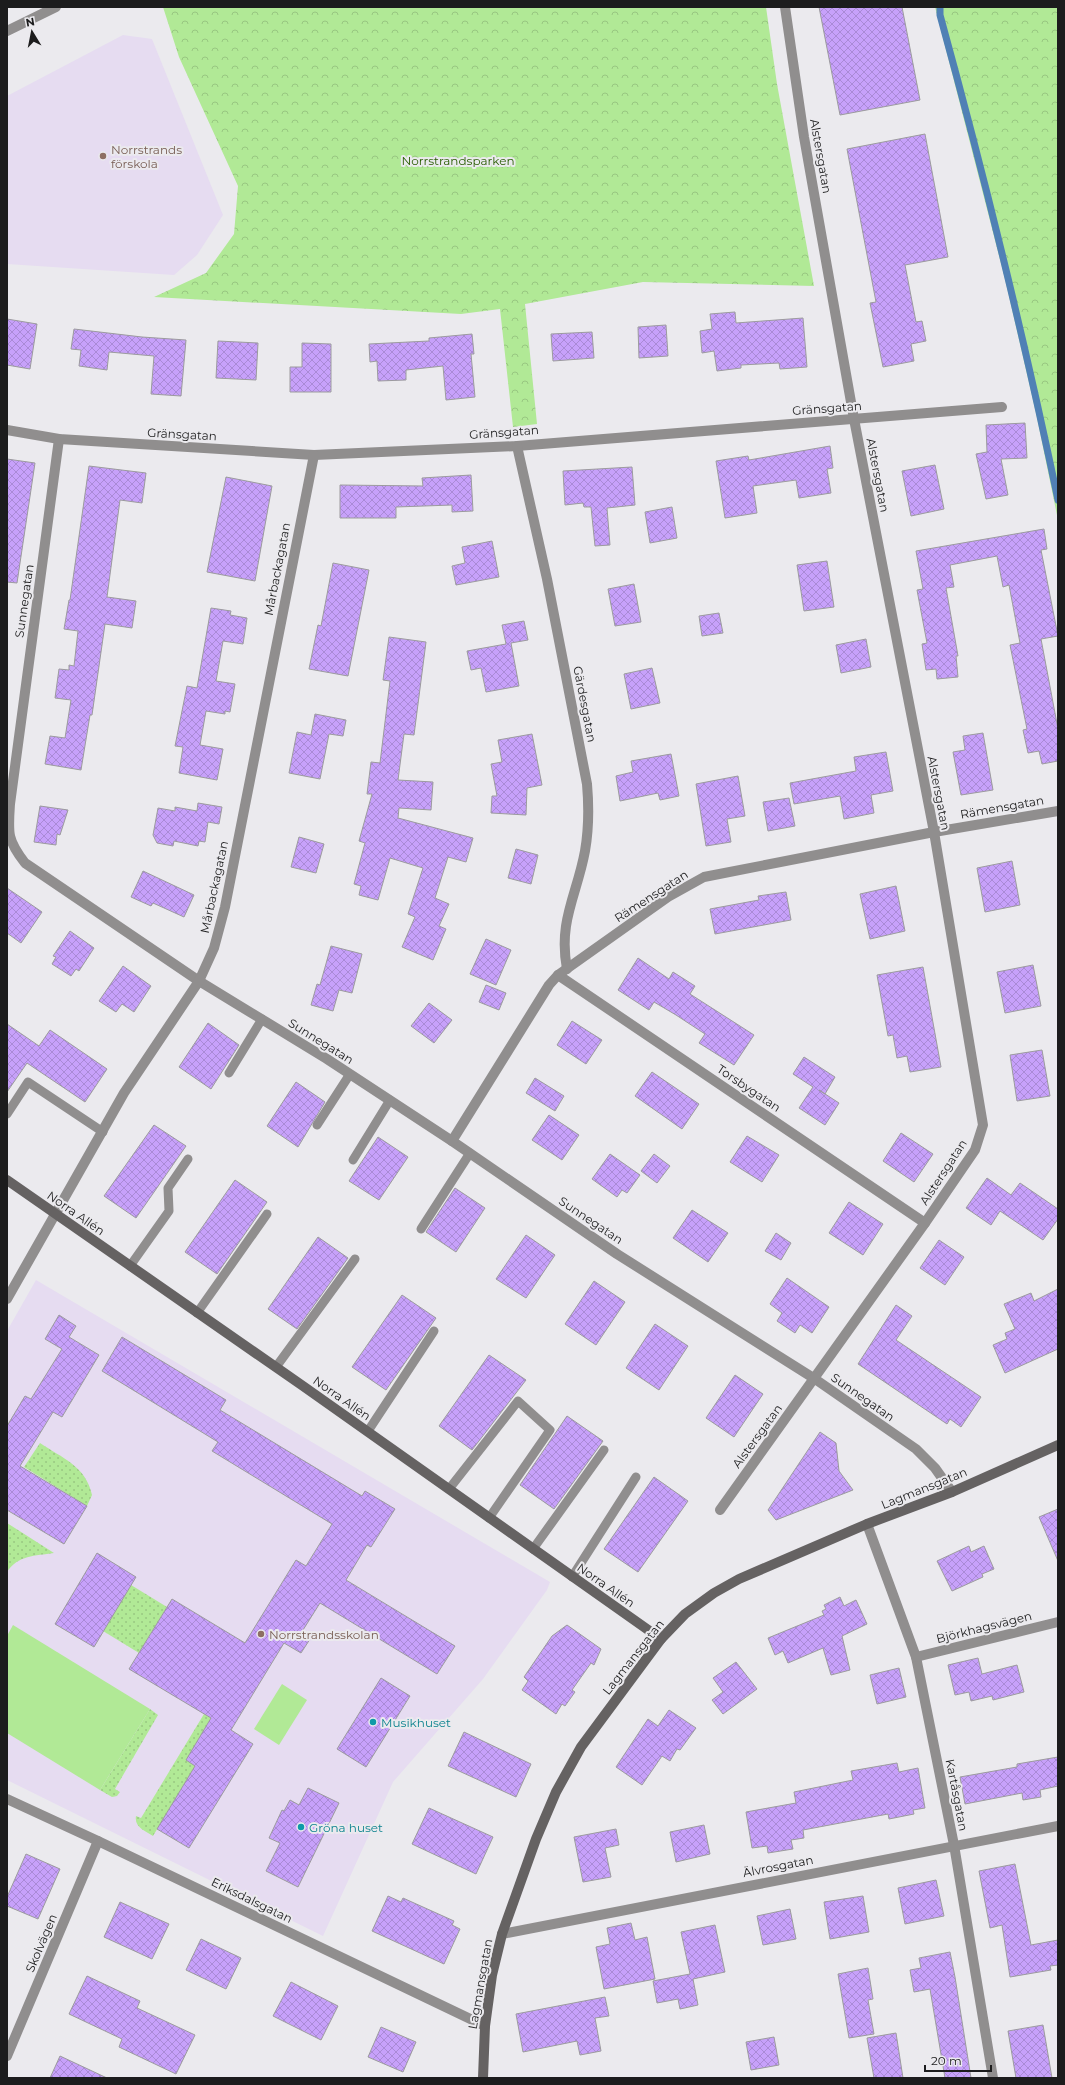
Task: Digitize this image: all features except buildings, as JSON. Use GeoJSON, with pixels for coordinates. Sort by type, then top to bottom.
{"type":"FeatureCollection","features":[{"type":"Feature","properties":{"kind":"street"},"geometry":{"type":"LineString","coordinates":[[7,32],[56,7]]}},
{"type":"Feature","properties":{"kind":"street","name":"Alstersgatan"},"geometry":{"type":"LineString","coordinates":[[720,1510],[925,1223],[975,1150],[983,1125],[934,832],[854,419],[804,137],[785,7]]}},
{"type":"Feature","properties":{"kind":"street","name":"Gränsgatan"},"geometry":{"type":"LineString","coordinates":[[7,430],[59,439],[314,455],[517,446],[1002,407]]}},
{"type":"Feature","properties":{"kind":"street","name":"Sunnegatan"},"geometry":{"type":"LineString","coordinates":[[59,439],[11,796],[8,832],[14,850],[25,863],[199,981],[350,1074],[470,1153],[617,1254],[814,1379],[916,1449],[935,1468],[952,1492]]}},
{"type":"Feature","properties":{"kind":"street","name":"Gärdesgatan"},"geometry":{"type":"LineString","coordinates":[[517,446],[544,564],[587,784],[590,814],[585,852],[564,926],[564,953],[567,969]]}},
{"type":"Feature","properties":{"kind":"street","name":"Mårbackagatan"},"geometry":{"type":"LineString","coordinates":[[7,1299],[124,1094],[199,981],[214,948],[225,907],[314,455]]}},
{"type":"Feature","properties":{"kind":"street","name":"Rämensgatan"},"geometry":{"type":"LineString","coordinates":[[452,1141],[549,985],[558,975],[668,897],[704,877],[934,832],[1058,811]]}},
{"type":"Feature","properties":{"kind":"street","name":"Torsbygatan"},"geometry":{"type":"LineString","coordinates":[[558,975],[925,1223]]}},
{"type":"Feature","properties":{"kind":"street","name":"Norra Allén"},"geometry":{"type":"LineString","coordinates":[[7,1180],[368,1431],[661,1639]]}},
{"type":"Feature","properties":{"kind":"street","name":"Lagmansgatan"},"geometry":{"type":"LineString","coordinates":[[483,2078],[485,2026],[492,1976],[502,1934],[536,1839],[556,1792],[581,1747],[661,1639],[685,1614],[714,1593],[739,1579],[867,1524],[952,1492],[1058,1445]]}},
{"type":"Feature","properties":{"kind":"street","name":"Kartåsgatan"},"geometry":{"type":"LineString","coordinates":[[867,1524],[916,1657],[954,1845],[993,2078]]}},
{"type":"Feature","properties":{"kind":"street","name":"Björkhagsvägen"},"geometry":{"type":"LineString","coordinates":[[916,1657],[1058,1622]]}},
{"type":"Feature","properties":{"kind":"street","name":"Eriksdalsgatan"},"geometry":{"type":"LineString","coordinates":[[7,1799],[485,2026]]}},
{"type":"Feature","properties":{"kind":"street","name":"Älvrosgatan"},"geometry":{"type":"LineString","coordinates":[[502,1934],[1058,1826]]}},
{"type":"Feature","properties":{"kind":"street","name":"Skolvägen"},"geometry":{"type":"LineString","coordinates":[[7,2056],[98,1841]]}},
{"type":"Feature","properties":{"kind":"lane"},"geometry":{"type":"LineString","coordinates":[[229,1073],[262,1019]]}},
{"type":"Feature","properties":{"kind":"lane"},"geometry":{"type":"LineString","coordinates":[[317,1125],[350,1074]]}},
{"type":"Feature","properties":{"kind":"lane"},"geometry":{"type":"LineString","coordinates":[[7,1114],[28,1082],[103,1132]]}},
{"type":"Feature","properties":{"kind":"lane"},"geometry":{"type":"LineString","coordinates":[[353,1160],[390,1100]]}},
{"type":"Feature","properties":{"kind":"lane"},"geometry":{"type":"LineString","coordinates":[[422,1228],[470,1153]]}},
{"type":"Feature","properties":{"kind":"lane"},"geometry":{"type":"LineString","coordinates":[[130,1266],[169,1211],[168,1188],[188,1158]]}},
{"type":"Feature","properties":{"kind":"lane"},"geometry":{"type":"LineString","coordinates":[[197,1313],[267,1214]]}},
{"type":"Feature","properties":{"kind":"lane"},"geometry":{"type":"LineString","coordinates":[[276,1367],[355,1259]]}},
{"type":"Feature","properties":{"kind":"lane"},"geometry":{"type":"LineString","coordinates":[[368,1431],[434,1331]]}},
{"type":"Feature","properties":{"kind":"lane"},"geometry":{"type":"LineString","coordinates":[[448,1489],[518,1401],[550,1430],[489,1518]]}},
{"type":"Feature","properties":{"kind":"lane"},"geometry":{"type":"LineString","coordinates":[[533,1549],[604,1450]]}},
{"type":"Feature","properties":{"kind":"lane"},"geometry":{"type":"LineString","coordinates":[[572,1576],[636,1477]]}},
{"type":"Feature","properties":{"kind":"shaded area","name":"Norrstrands förskola"},"geometry":{"type":"Polygon","coordinates":[[[123,35],[152,39],[223,215],[197,255],[174,275],[7,264],[7,96],[123,35]]]}},
{"type":"Feature","properties":{"kind":"shaded area","name":"Norrstrandsskolan"},"geometry":{"type":"Polygon","coordinates":[[[36,1280],[550,1582],[547,1590],[483,1679],[393,1782],[323,1936],[7,1780],[7,1331],[36,1280]]]}},
{"type":"Feature","properties":{"kind":"green space","name":"Norrstrandsparken"},"geometry":{"type":"Polygon","coordinates":[[[163,7],[766,7],[777,84],[814,286],[643,282],[525,304],[537,424],[513,427],[500,309],[461,314],[154,297],[206,273],[234,234],[238,186],[179,57],[163,7]]]}},
{"type":"Feature","properties":{"kind":"green space"},"geometry":{"type":"Polygon","coordinates":[[[935,7],[1058,7],[1058,520],[1036,413],[1005,279],[935,7]]]}},
{"type":"Feature","properties":{"kind":"green space"},"geometry":{"type":"Polygon","coordinates":[[[40,1443],[65,1458],[79,1470],[89,1485],[92,1495],[87,1506],[24,1467],[40,1443]]]}},
{"type":"Feature","properties":{"kind":"green space"},"geometry":{"type":"Polygon","coordinates":[[[7,1523],[54,1553],[22,1559],[11,1566],[7,1572],[7,1523]]]}},
{"type":"Feature","properties":{"kind":"green space"},"geometry":{"type":"Polygon","coordinates":[[[131,1585],[167,1607],[139,1653],[103,1631],[131,1585]]]}},
{"type":"Feature","properties":{"kind":"green space"},"geometry":{"type":"Polygon","coordinates":[[[13,1625],[150,1709],[100,1790],[7,1733],[7,1636],[13,1625]]]}},
{"type":"Feature","properties":{"kind":"green space"},"geometry":{"type":"Polygon","coordinates":[[[282,1684],[307,1700],[279,1745],[254,1729],[282,1684]]]}},
{"type":"Feature","properties":{"kind":"green space"},"geometry":{"type":"Polygon","coordinates":[[[150,1709],[158,1715],[115,1789],[120,1792],[117,1796],[112,1797],[100,1790],[150,1709]]]}},
{"type":"Feature","properties":{"kind":"green space"},"geometry":{"type":"Polygon","coordinates":[[[204,1714],[211,1718],[186,1760],[195,1766],[153,1836],[138,1826],[136,1816],[141,1818],[204,1714]]]}},
{"type":"Feature","properties":{"kind":"waterway"},"geometry":{"type":"LineString","coordinates":[[940,7],[940,15],[988,196],[1017,317],[1058,500]]}},
{"type":"Feature","properties":{"kind":"place","name":"Norrstrands förskola"},"geometry":{"type":"Point","coordinates":[103,156]}},
{"type":"Feature","properties":{"kind":"place","name":"Norrstrandsskolan"},"geometry":{"type":"Point","coordinates":[261,1634]}},
{"type":"Feature","properties":{"kind":"place","name":"Musikhuset"},"geometry":{"type":"Point","coordinates":[373,1722]}},
{"type":"Feature","properties":{"kind":"place","name":"Gröna huset"},"geometry":{"type":"Point","coordinates":[301,1827]}}]}
